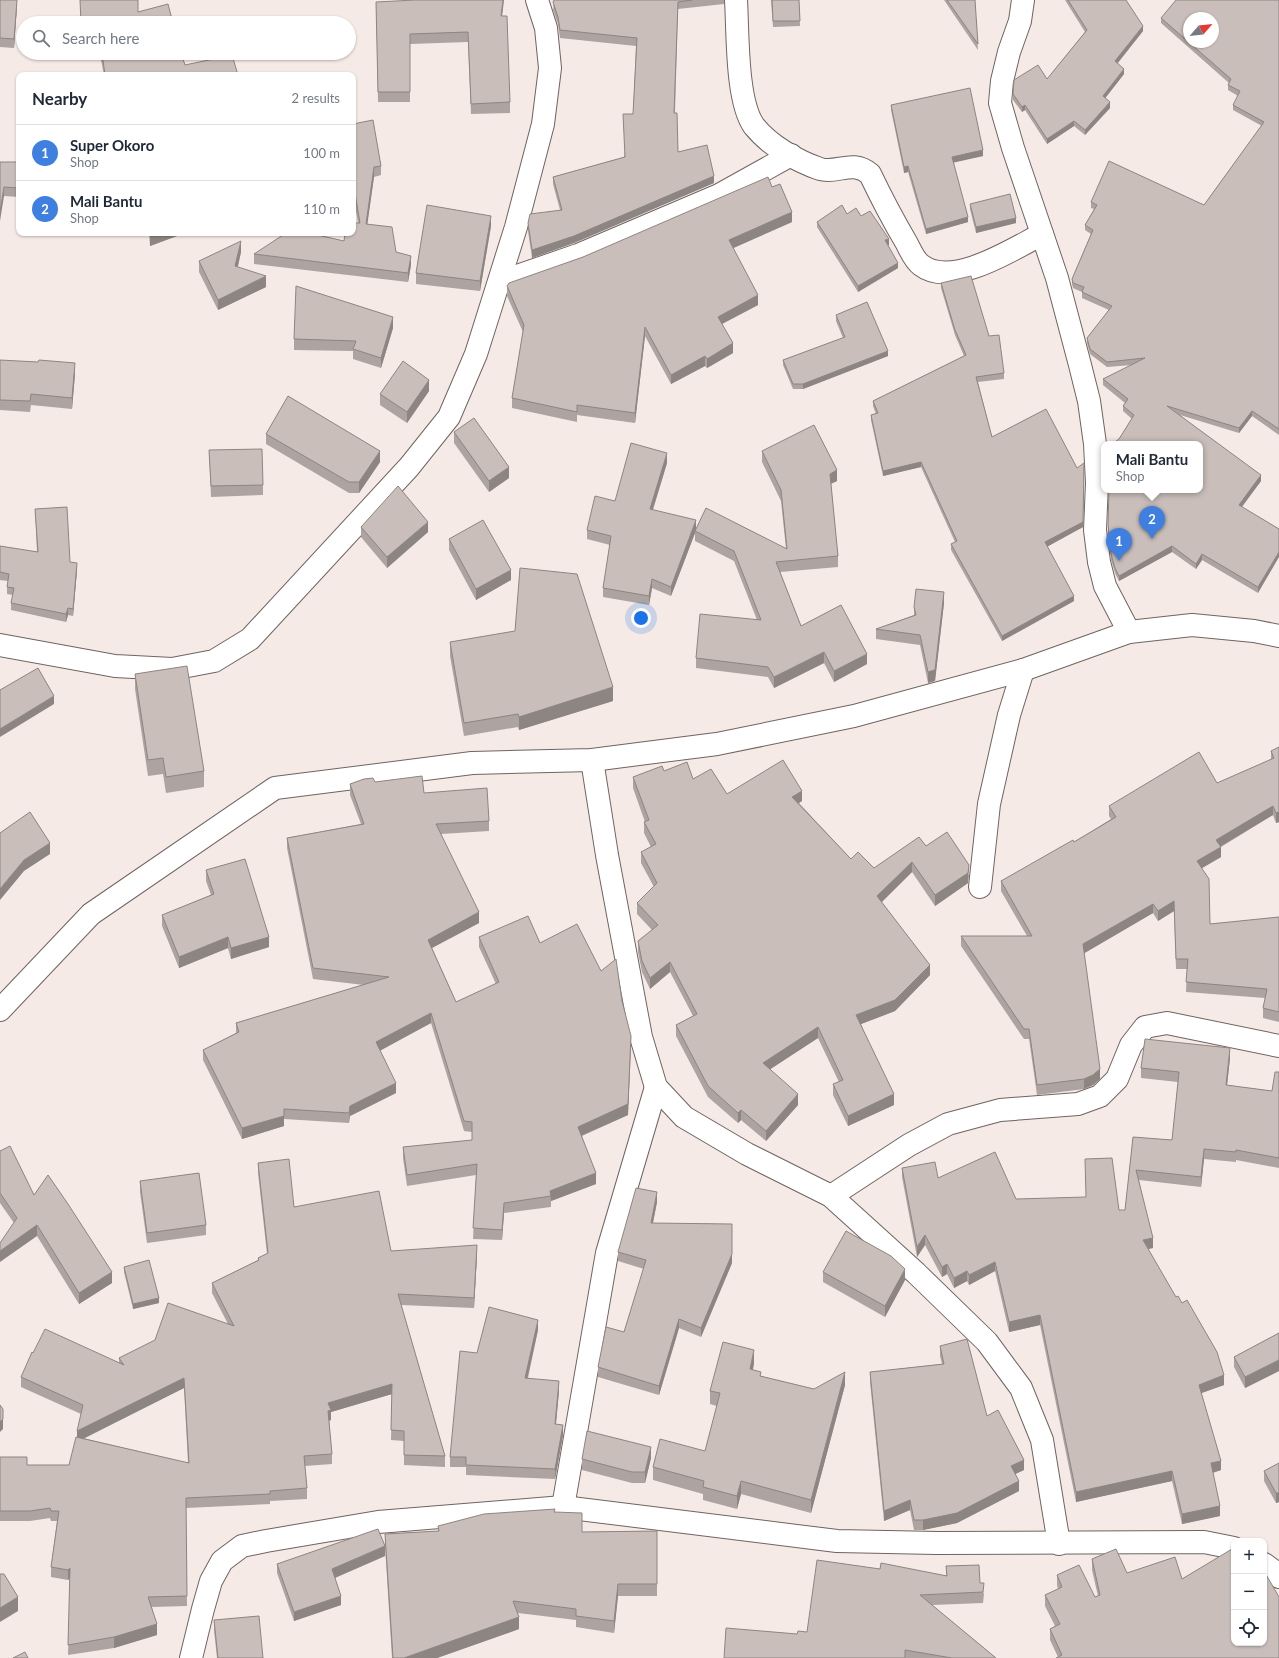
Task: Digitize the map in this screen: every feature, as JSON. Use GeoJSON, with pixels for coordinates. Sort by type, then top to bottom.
{"type":"FeatureCollection","features":[{"type":"Feature","properties":{"kind":"street"},"geometry":{"type":"LineString","coordinates":[[0,645],[115,666],[172,669],[214,661],[250,639],[409,467],[449,417],[476,354],[500,282],[516,227],[543,124],[550,68],[546,28],[537,0]]}},
{"type":"Feature","properties":{"kind":"street"},"geometry":{"type":"LineString","coordinates":[[736,0],[741,90],[754,126],[772,143],[805,163],[823,170],[856,167],[864,169],[870,174],[911,252],[920,265],[941,272],[981,266],[1042,234]]}},
{"type":"Feature","properties":{"kind":"street"},"geometry":{"type":"LineString","coordinates":[[1023,0],[1020,21],[1009,52],[1002,81],[1000,103],[1070,324],[1089,401],[1095,444],[1097,483],[1095,530],[1099,562],[1105,586],[1129,632]]}},
{"type":"Feature","properties":{"kind":"street"},"geometry":{"type":"LineString","coordinates":[[500,282],[578,255],[719,195],[791,155]]}},
{"type":"Feature","properties":{"kind":"street"},"geometry":{"type":"LineString","coordinates":[[0,1010],[91,914],[275,788],[472,762],[592,760],[716,744],[846,717],[1023,670],[1129,632],[1192,625],[1254,631],[1279,636]]}},
{"type":"Feature","properties":{"kind":"street"},"geometry":{"type":"LineString","coordinates":[[980,887],[989,804],[1009,715],[1023,670]]}},
{"type":"Feature","properties":{"kind":"street"},"geometry":{"type":"LineString","coordinates":[[592,760],[607,855],[641,1037],[656,1087],[684,1117],[747,1154],[831,1196],[916,1273],[987,1342],[1021,1388],[1042,1440],[1059,1544]]}},
{"type":"Feature","properties":{"kind":"street"},"geometry":{"type":"LineString","coordinates":[[831,1196],[909,1145],[948,1124],[1000,1110],[1078,1104],[1100,1096],[1117,1079],[1131,1044],[1144,1027],[1167,1023],[1279,1046]]}},
{"type":"Feature","properties":{"kind":"street"},"geometry":{"type":"LineString","coordinates":[[563,1507],[607,1253],[656,1087]]}},
{"type":"Feature","properties":{"kind":"street"},"geometry":{"type":"LineString","coordinates":[[191,1658],[202,1609],[212,1580],[222,1561],[242,1546],[378,1522],[563,1507],[837,1541],[1059,1544],[1204,1542],[1231,1547]]}},
{"type":"Feature","properties":{"kind":"street"},"geometry":{"type":"LineString","coordinates":[[1267,1566],[1279,1577]]}},
{"type":"Feature","properties":{"kind":"building"},"geometry":{"type":"Polygon","coordinates":[[[0,0],[17,0],[14,39],[0,38],[0,0]]]}},
{"type":"Feature","properties":{"kind":"building"},"geometry":{"type":"Polygon","coordinates":[[[80,0],[138,0],[138,12],[168,4],[171,16],[81,16],[80,0]]]}},
{"type":"Feature","properties":{"kind":"building"},"geometry":{"type":"Polygon","coordinates":[[[415,0],[503,0],[501,16],[507,16],[510,102],[471,104],[468,32],[410,34],[410,92],[378,92],[376,2],[415,0]]]}},
{"type":"Feature","properties":{"kind":"building"},"geometry":{"type":"Polygon","coordinates":[[[554,0],[692,0],[678,2],[674,113],[677,113],[678,152],[707,145],[714,176],[574,236],[532,250],[528,223],[530,214],[562,210],[553,177],[625,157],[623,114],[633,114],[637,38],[560,30],[558,17],[553,2],[554,0]]]}},
{"type":"Feature","properties":{"kind":"building"},"geometry":{"type":"Polygon","coordinates":[[[772,0],[799,0],[800,21],[773,21],[772,0]]]}},
{"type":"Feature","properties":{"kind":"building"},"geometry":{"type":"Polygon","coordinates":[[[947,0],[975,0],[978,44],[947,0]]]}},
{"type":"Feature","properties":{"kind":"building"},"geometry":{"type":"Polygon","coordinates":[[[1068,0],[1126,0],[1143,26],[1115,61],[1124,69],[1103,96],[1110,102],[1085,130],[1074,121],[1047,139],[1025,105],[1022,107],[1013,94],[1014,80],[1038,65],[1047,79],[1087,30],[1068,0]]]}},
{"type":"Feature","properties":{"kind":"building"},"geometry":{"type":"Polygon","coordinates":[[[1176,0],[1279,0],[1279,429],[1252,411],[1239,428],[1167,406],[1261,475],[1239,505],[1279,529],[1279,552],[1258,587],[1202,554],[1196,564],[1172,546],[1119,576],[1111,554],[1108,524],[1109,493],[1203,493],[1203,441],[1116,441],[1134,415],[1123,406],[1128,399],[1103,379],[1145,358],[1107,362],[1090,349],[1087,338],[1112,306],[1082,292],[1084,287],[1073,283],[1072,279],[1093,230],[1085,225],[1097,205],[1091,202],[1109,161],[1204,205],[1264,122],[1233,105],[1240,91],[1228,85],[1231,79],[1195,48],[1219,48],[1219,12],[1183,12],[1183,37],[1161,18],[1176,0]]]}},
{"type":"Feature","properties":{"kind":"building"},"geometry":{"type":"Polygon","coordinates":[[[103,60],[183,60],[185,65],[208,60],[234,60],[237,72],[105,72],[103,60]]]}},
{"type":"Feature","properties":{"kind":"building"},"geometry":{"type":"Polygon","coordinates":[[[970,88],[983,150],[952,157],[968,217],[926,229],[908,166],[904,167],[891,105],[970,88]]]}},
{"type":"Feature","properties":{"kind":"building"},"geometry":{"type":"Polygon","coordinates":[[[373,120],[381,166],[374,167],[366,224],[392,227],[396,252],[411,256],[408,273],[254,254],[281,236],[322,236],[344,241],[345,236],[356,236],[356,223],[360,223],[356,200],[356,123],[373,120]]]}},
{"type":"Feature","properties":{"kind":"building"},"geometry":{"type":"Polygon","coordinates":[[[0,162],[16,162],[16,188],[4,187],[0,212],[0,162]]]}},
{"type":"Feature","properties":{"kind":"building"},"geometry":{"type":"Polygon","coordinates":[[[768,177],[772,187],[780,184],[792,212],[729,240],[758,295],[718,317],[733,343],[707,359],[705,356],[671,375],[645,327],[635,413],[577,405],[577,412],[512,398],[524,325],[507,286],[509,283],[583,257],[768,177]]]}},
{"type":"Feature","properties":{"kind":"building"},"geometry":{"type":"Polygon","coordinates":[[[1010,194],[1016,218],[976,227],[970,204],[1010,194]]]}},
{"type":"Feature","properties":{"kind":"building"},"geometry":{"type":"Polygon","coordinates":[[[427,205],[491,216],[480,281],[416,273],[427,205]]]}},
{"type":"Feature","properties":{"kind":"building"},"geometry":{"type":"Polygon","coordinates":[[[842,205],[847,214],[856,208],[861,216],[870,211],[889,239],[885,240],[898,263],[858,286],[817,222],[842,205]]]}},
{"type":"Feature","properties":{"kind":"building"},"geometry":{"type":"Polygon","coordinates":[[[241,241],[235,266],[266,276],[218,300],[199,261],[241,241]]]}},
{"type":"Feature","properties":{"kind":"building"},"geometry":{"type":"Polygon","coordinates":[[[971,276],[989,336],[999,335],[1004,373],[976,377],[992,437],[1046,409],[1077,468],[1084,463],[1083,522],[1045,542],[1074,596],[1002,636],[951,544],[957,541],[921,462],[883,471],[871,415],[878,413],[873,401],[966,355],[955,330],[941,283],[971,276]]]}},
{"type":"Feature","properties":{"kind":"building"},"geometry":{"type":"Polygon","coordinates":[[[296,286],[393,317],[381,358],[353,349],[356,341],[294,339],[296,286]]]}},
{"type":"Feature","properties":{"kind":"building"},"geometry":{"type":"Polygon","coordinates":[[[867,302],[888,351],[803,384],[793,384],[783,360],[845,337],[836,315],[867,302]]]}},
{"type":"Feature","properties":{"kind":"building"},"geometry":{"type":"Polygon","coordinates":[[[0,360],[38,362],[39,360],[75,363],[72,398],[31,394],[30,401],[0,400],[0,360]]]}},
{"type":"Feature","properties":{"kind":"building"},"geometry":{"type":"Polygon","coordinates":[[[403,361],[429,380],[407,412],[380,394],[403,361]]]}},
{"type":"Feature","properties":{"kind":"building"},"geometry":{"type":"Polygon","coordinates":[[[288,396],[380,451],[359,482],[349,482],[266,434],[288,396]]]}},
{"type":"Feature","properties":{"kind":"building"},"geometry":{"type":"Polygon","coordinates":[[[474,418],[509,467],[489,481],[454,432],[474,418]]]}},
{"type":"Feature","properties":{"kind":"building"},"geometry":{"type":"Polygon","coordinates":[[[814,425],[837,470],[830,474],[838,556],[776,562],[801,626],[841,605],[867,654],[834,671],[824,652],[774,677],[768,667],[696,658],[700,614],[761,620],[734,551],[695,531],[706,508],[787,549],[781,490],[762,451],[814,425]]]}},
{"type":"Feature","properties":{"kind":"building"},"geometry":{"type":"Polygon","coordinates":[[[631,443],[667,453],[650,509],[696,520],[671,587],[652,579],[649,596],[603,588],[611,536],[587,530],[595,496],[615,501],[631,443]]]}},
{"type":"Feature","properties":{"kind":"building"},"geometry":{"type":"Polygon","coordinates":[[[262,449],[263,485],[211,486],[209,450],[262,449]]]}},
{"type":"Feature","properties":{"kind":"building"},"geometry":{"type":"Polygon","coordinates":[[[398,486],[428,522],[387,557],[361,527],[398,486]]]}},
{"type":"Feature","properties":{"kind":"building"},"geometry":{"type":"Polygon","coordinates":[[[67,507],[70,562],[77,563],[73,609],[68,608],[66,614],[11,603],[14,588],[7,587],[9,574],[0,572],[0,546],[38,552],[35,509],[67,507]]]}},
{"type":"Feature","properties":{"kind":"building"},"geometry":{"type":"Polygon","coordinates":[[[483,520],[511,570],[476,589],[449,539],[483,520]]]}},
{"type":"Feature","properties":{"kind":"building"},"geometry":{"type":"Polygon","coordinates":[[[520,568],[577,574],[613,687],[519,717],[518,714],[464,723],[450,642],[515,631],[520,568]]]}},
{"type":"Feature","properties":{"kind":"building"},"geometry":{"type":"Polygon","coordinates":[[[916,589],[944,592],[935,670],[928,672],[920,635],[876,629],[916,615],[914,607],[916,589]]]}},
{"type":"Feature","properties":{"kind":"building"},"geometry":{"type":"Polygon","coordinates":[[[187,666],[204,771],[166,777],[163,758],[148,760],[135,674],[187,666]]]}},
{"type":"Feature","properties":{"kind":"building"},"geometry":{"type":"Polygon","coordinates":[[[38,668],[54,696],[0,729],[0,690],[38,668]]]}},
{"type":"Feature","properties":{"kind":"building"},"geometry":{"type":"Polygon","coordinates":[[[1279,747],[1279,812],[1276,813],[1273,806],[1216,840],[1221,847],[1197,861],[1209,879],[1210,924],[1279,917],[1279,1012],[1263,1008],[1267,989],[1186,982],[1188,959],[1176,959],[1174,901],[1158,911],[1153,904],[1083,944],[1100,1069],[1093,1075],[1084,1079],[1037,1085],[1029,1029],[1024,1029],[961,936],[1032,936],[1001,881],[1073,840],[1074,842],[1116,817],[1109,806],[1199,752],[1217,783],[1274,758],[1271,751],[1279,747]]]}},
{"type":"Feature","properties":{"kind":"building"},"geometry":{"type":"Polygon","coordinates":[[[783,760],[802,791],[792,797],[851,859],[858,852],[874,868],[919,837],[926,846],[947,832],[969,865],[968,873],[935,895],[912,862],[877,896],[930,965],[895,1000],[856,1015],[894,1094],[848,1116],[833,1084],[843,1080],[818,1027],[763,1063],[798,1094],[766,1131],[741,1110],[738,1113],[708,1086],[676,1025],[697,1014],[670,962],[650,978],[642,961],[638,941],[658,925],[637,903],[657,883],[641,852],[656,844],[644,822],[649,820],[633,777],[662,766],[664,771],[687,762],[693,779],[711,769],[727,794],[783,760]]]}},
{"type":"Feature","properties":{"kind":"building"},"geometry":{"type":"Polygon","coordinates":[[[422,776],[424,793],[487,788],[489,821],[436,824],[479,912],[428,940],[456,1002],[499,982],[479,937],[528,916],[540,943],[577,924],[601,971],[616,959],[622,1001],[631,1036],[628,1104],[578,1127],[596,1173],[550,1191],[551,1196],[504,1203],[502,1230],[473,1228],[477,1164],[407,1175],[403,1147],[472,1140],[472,1122],[464,1121],[431,1013],[376,1042],[396,1083],[350,1106],[349,1113],[284,1109],[284,1116],[242,1128],[203,1050],[239,1032],[236,1023],[389,977],[313,968],[287,838],[364,824],[350,784],[364,779],[373,778],[375,782],[422,776]]]}},
{"type":"Feature","properties":{"kind":"building"},"geometry":{"type":"Polygon","coordinates":[[[30,812],[50,843],[24,860],[0,889],[0,833],[30,812]]]}},
{"type":"Feature","properties":{"kind":"building"},"geometry":{"type":"Polygon","coordinates":[[[245,859],[269,937],[231,948],[228,937],[179,957],[162,915],[214,894],[206,870],[245,859]]]}},
{"type":"Feature","properties":{"kind":"building"},"geometry":{"type":"Polygon","coordinates":[[[1145,1039],[1230,1048],[1226,1085],[1272,1091],[1275,1072],[1279,1072],[1279,1158],[1236,1150],[1236,1152],[1204,1149],[1201,1177],[1136,1170],[1153,1238],[1143,1240],[1176,1297],[1178,1296],[1182,1303],[1187,1300],[1217,1352],[1224,1375],[1199,1385],[1221,1461],[1211,1463],[1220,1506],[1182,1514],[1172,1471],[1076,1492],[1040,1315],[1009,1322],[995,1262],[969,1275],[967,1271],[954,1278],[947,1264],[942,1267],[925,1235],[917,1247],[902,1168],[935,1162],[938,1178],[995,1152],[1016,1199],[1086,1197],[1085,1159],[1112,1158],[1119,1210],[1125,1210],[1133,1137],[1172,1140],[1179,1072],[1141,1068],[1145,1039]]]}},
{"type":"Feature","properties":{"kind":"building"},"geometry":{"type":"Polygon","coordinates":[[[10,1146],[34,1195],[48,1175],[112,1272],[79,1293],[37,1225],[0,1251],[0,1243],[17,1218],[0,1193],[0,1151],[10,1146]]]}},
{"type":"Feature","properties":{"kind":"building"},"geometry":{"type":"Polygon","coordinates":[[[289,1159],[294,1207],[379,1191],[391,1251],[477,1245],[474,1298],[398,1294],[445,1456],[404,1455],[404,1431],[391,1430],[392,1384],[328,1403],[331,1410],[328,1411],[332,1454],[304,1456],[307,1488],[270,1491],[270,1494],[186,1498],[187,1596],[148,1597],[157,1624],[114,1637],[68,1645],[70,1568],[68,1570],[51,1567],[59,1511],[51,1511],[50,1508],[30,1511],[0,1511],[0,1457],[27,1457],[27,1465],[69,1465],[76,1437],[189,1463],[184,1378],[77,1431],[83,1405],[21,1377],[32,1352],[33,1353],[45,1329],[124,1365],[119,1358],[155,1340],[168,1303],[234,1326],[212,1283],[259,1260],[258,1258],[268,1253],[258,1163],[289,1159]]]}},
{"type":"Feature","properties":{"kind":"building"},"geometry":{"type":"Polygon","coordinates":[[[199,1173],[206,1225],[147,1233],[140,1181],[199,1173]]]}},
{"type":"Feature","properties":{"kind":"building"},"geometry":{"type":"Polygon","coordinates":[[[636,1188],[657,1192],[651,1223],[732,1224],[732,1254],[701,1328],[679,1319],[659,1386],[598,1367],[606,1327],[624,1332],[646,1260],[618,1252],[636,1188]]]}},
{"type":"Feature","properties":{"kind":"building"},"geometry":{"type":"Polygon","coordinates":[[[846,1231],[891,1256],[905,1269],[885,1306],[823,1272],[846,1231]]]}},
{"type":"Feature","properties":{"kind":"building"},"geometry":{"type":"Polygon","coordinates":[[[149,1260],[159,1298],[133,1304],[124,1267],[149,1260]]]}},
{"type":"Feature","properties":{"kind":"building"},"geometry":{"type":"Polygon","coordinates":[[[489,1307],[538,1320],[525,1378],[559,1381],[555,1424],[563,1425],[555,1469],[466,1465],[466,1457],[450,1457],[460,1351],[477,1353],[489,1307]]]}},
{"type":"Feature","properties":{"kind":"building"},"geometry":{"type":"Polygon","coordinates":[[[1279,1333],[1279,1360],[1245,1377],[1234,1357],[1279,1333]]]}},
{"type":"Feature","properties":{"kind":"building"},"geometry":{"type":"Polygon","coordinates":[[[967,1339],[987,1416],[998,1410],[1024,1460],[1011,1466],[1019,1481],[957,1513],[923,1520],[914,1520],[910,1500],[884,1511],[870,1372],[944,1364],[940,1346],[967,1339]]]}},
{"type":"Feature","properties":{"kind":"building"},"geometry":{"type":"Polygon","coordinates":[[[723,1342],[754,1350],[750,1369],[761,1372],[760,1376],[814,1389],[845,1372],[811,1500],[741,1481],[737,1496],[703,1487],[704,1481],[653,1467],[660,1439],[705,1451],[720,1393],[710,1391],[723,1342]]]}},
{"type":"Feature","properties":{"kind":"building"},"geometry":{"type":"Polygon","coordinates":[[[0,1405],[3,1409],[3,1419],[0,1422],[0,1405]]]}},
{"type":"Feature","properties":{"kind":"building"},"geometry":{"type":"Polygon","coordinates":[[[587,1431],[651,1447],[645,1472],[632,1472],[582,1459],[587,1431]]]}},
{"type":"Feature","properties":{"kind":"building"},"geometry":{"type":"Polygon","coordinates":[[[1279,1463],[1279,1493],[1276,1493],[1264,1471],[1279,1463]]]}},
{"type":"Feature","properties":{"kind":"building"},"geometry":{"type":"Polygon","coordinates":[[[555,1509],[554,1512],[582,1513],[582,1532],[657,1531],[657,1584],[618,1584],[614,1621],[576,1616],[576,1609],[513,1601],[519,1617],[404,1658],[393,1658],[385,1534],[439,1531],[438,1526],[484,1514],[555,1509]]]}},
{"type":"Feature","properties":{"kind":"building"},"geometry":{"type":"Polygon","coordinates":[[[378,1529],[385,1546],[332,1569],[341,1596],[294,1612],[277,1564],[378,1529]]]}},
{"type":"Feature","properties":{"kind":"building"},"geometry":{"type":"Polygon","coordinates":[[[1116,1549],[1127,1573],[1175,1557],[1182,1579],[1231,1550],[1231,1646],[1267,1646],[1267,1576],[1279,1597],[1279,1658],[1056,1658],[1062,1655],[1050,1629],[1060,1624],[1045,1595],[1062,1587],[1057,1575],[1079,1565],[1095,1597],[1100,1595],[1092,1559],[1116,1549]]]}},
{"type":"Feature","properties":{"kind":"building"},"geometry":{"type":"Polygon","coordinates":[[[817,1560],[880,1569],[881,1563],[947,1576],[946,1566],[979,1565],[980,1583],[984,1583],[983,1592],[920,1595],[996,1658],[952,1658],[905,1650],[905,1658],[724,1658],[726,1628],[797,1634],[798,1631],[807,1632],[817,1560]]]}},
{"type":"Feature","properties":{"kind":"building"},"geometry":{"type":"Polygon","coordinates":[[[0,1574],[4,1574],[18,1597],[0,1608],[0,1574]]]}},
{"type":"Feature","properties":{"kind":"building"},"geometry":{"type":"Polygon","coordinates":[[[259,1616],[263,1658],[218,1658],[214,1620],[259,1616]]]}},
{"type":"Feature","properties":{"kind":"building"},"geometry":{"type":"Polygon","coordinates":[[[25,1652],[28,1658],[13,1658],[25,1652]]]}},
{"type":"Feature","properties":{"kind":"place","name":"Mali Bantu"},"geometry":{"type":"Point","coordinates":[1152,539]}},
{"type":"Feature","properties":{"kind":"place","name":"Super Okoro"},"geometry":{"type":"Point","coordinates":[1119,561]}}]}
